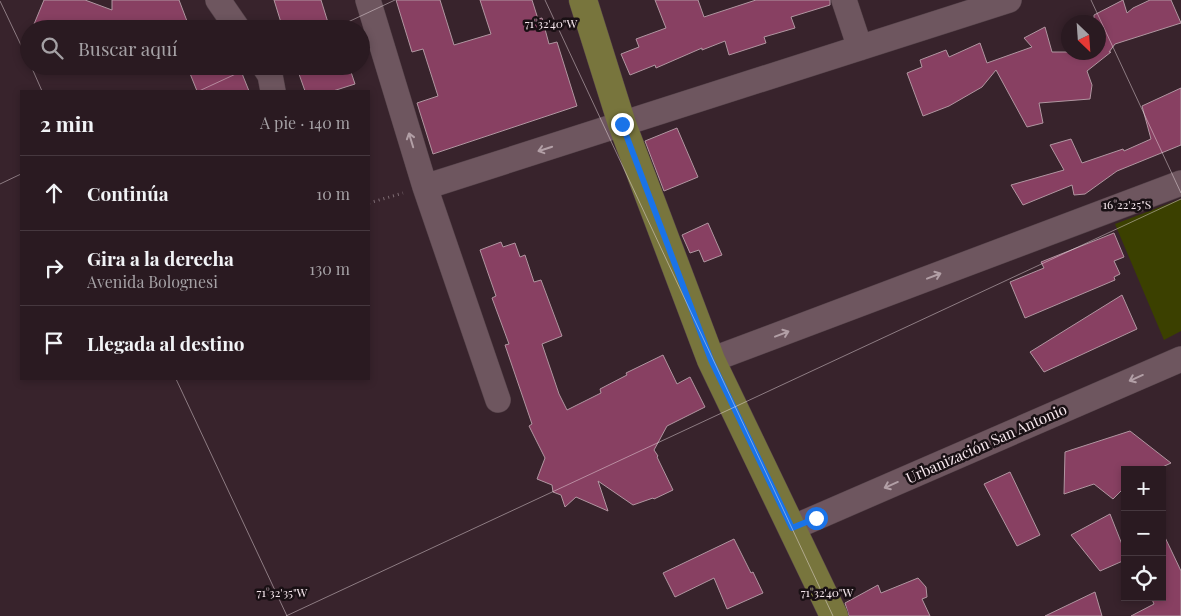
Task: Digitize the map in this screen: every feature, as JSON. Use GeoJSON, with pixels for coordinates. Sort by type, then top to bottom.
{"type":"FeatureCollection","features":[{"type":"Feature","properties":{"kind":"main road"},"geometry":{"type":"LineString","coordinates":[[583,0],[622,124],[711,360],[834,616]]}},
{"type":"Feature","properties":{"kind":"street"},"geometry":{"type":"LineString","coordinates":[[218,0],[232,20]]}},
{"type":"Feature","properties":{"kind":"street"},"geometry":{"type":"LineString","coordinates":[[368,0],[425,187],[498,400]]}},
{"type":"Feature","properties":{"kind":"street"},"geometry":{"type":"LineString","coordinates":[[844,0],[860,48]]}},
{"type":"Feature","properties":{"kind":"street"},"geometry":{"type":"LineString","coordinates":[[425,187],[1009,0]]}},
{"type":"Feature","properties":{"kind":"street"},"geometry":{"type":"LineString","coordinates":[[270,75],[272,90]]}},
{"type":"Feature","properties":{"kind":"street"},"geometry":{"type":"LineString","coordinates":[[711,360],[1181,183]]}},
{"type":"Feature","properties":{"kind":"street","name":"Urbanización San Antonio"},"geometry":{"type":"LineString","coordinates":[[792,528],[1181,359]]}},
{"type":"Feature","properties":{"kind":"path"},"geometry":{"type":"LineString","coordinates":[[370,203],[425,187]]}},
{"type":"Feature","properties":{"kind":"green space"},"geometry":{"type":"Polygon","coordinates":[[[1181,199],[1181,331],[1164,340],[1115,224],[1181,199]]]}},
{"type":"Feature","properties":{"kind":"building"},"geometry":{"type":"Polygon","coordinates":[[[44,0],[85,0],[112,10],[112,0],[179,0],[187,20],[36,20],[44,0]]]}},
{"type":"Feature","properties":{"kind":"building"},"geometry":{"type":"Polygon","coordinates":[[[274,0],[321,0],[327,20],[280,20],[274,0]]]}},
{"type":"Feature","properties":{"kind":"building"},"geometry":{"type":"Polygon","coordinates":[[[396,0],[440,0],[454,45],[491,34],[480,0],[532,0],[538,19],[542,18],[549,44],[557,42],[577,106],[433,154],[417,103],[438,96],[423,49],[412,52],[396,0]]]}},
{"type":"Feature","properties":{"kind":"building"},"geometry":{"type":"Polygon","coordinates":[[[655,0],[698,0],[704,17],[756,0],[830,0],[830,5],[791,17],[795,28],[764,37],[766,43],[729,55],[725,41],[702,50],[702,48],[656,68],[655,65],[630,75],[621,54],[639,47],[636,39],[666,28],[655,0]]]}},
{"type":"Feature","properties":{"kind":"building"},"geometry":{"type":"Polygon","coordinates":[[[1123,0],[1127,13],[1150,0],[1171,0],[1181,23],[1115,44],[1109,52],[1111,52],[1106,56],[1106,15],[1094,15],[1123,0]]]}},
{"type":"Feature","properties":{"kind":"building"},"geometry":{"type":"Polygon","coordinates":[[[1045,27],[1052,52],[1061,52],[1061,60],[1101,60],[1087,71],[1092,85],[1090,99],[1039,103],[1043,123],[1027,127],[996,70],[982,87],[949,106],[923,116],[907,73],[922,67],[920,60],[946,50],[949,57],[980,43],[987,63],[1032,47],[1024,38],[1045,27]]]}},
{"type":"Feature","properties":{"kind":"building"},"geometry":{"type":"Polygon","coordinates":[[[191,75],[243,75],[249,90],[197,90],[191,75]]]}},
{"type":"Feature","properties":{"kind":"building"},"geometry":{"type":"Polygon","coordinates":[[[299,75],[352,75],[355,84],[336,90],[305,90],[299,75]]]}},
{"type":"Feature","properties":{"kind":"building"},"geometry":{"type":"Polygon","coordinates":[[[1181,88],[1181,145],[1117,171],[1085,194],[1074,195],[1072,185],[1023,205],[1011,185],[1064,170],[1050,145],[1071,139],[1082,163],[1123,149],[1124,151],[1151,139],[1142,106],[1181,88]]]}},
{"type":"Feature","properties":{"kind":"building"},"geometry":{"type":"Polygon","coordinates":[[[677,128],[698,177],[664,191],[645,141],[677,128]]]}},
{"type":"Feature","properties":{"kind":"building"},"geometry":{"type":"Polygon","coordinates":[[[708,223],[722,255],[704,262],[699,250],[690,253],[682,235],[708,223]]]}},
{"type":"Feature","properties":{"kind":"building"},"geometry":{"type":"Polygon","coordinates":[[[1114,233],[1124,257],[1114,261],[1120,274],[1114,277],[1115,280],[1025,318],[1010,282],[1044,268],[1041,262],[1114,233]]]}},
{"type":"Feature","properties":{"kind":"building"},"geometry":{"type":"Polygon","coordinates":[[[501,242],[503,247],[515,243],[520,257],[525,255],[534,282],[541,280],[562,336],[542,344],[559,394],[567,410],[601,393],[600,389],[627,375],[626,373],[663,355],[677,384],[690,377],[705,407],[667,426],[654,450],[673,490],[654,499],[633,505],[598,481],[608,511],[576,497],[565,507],[561,495],[553,492],[552,485],[537,479],[545,458],[529,426],[532,424],[505,345],[509,344],[492,298],[496,296],[480,250],[501,242]]]}},
{"type":"Feature","properties":{"kind":"building"},"geometry":{"type":"Polygon","coordinates":[[[1122,295],[1137,329],[1044,372],[1030,352],[1122,295]]]}},
{"type":"Feature","properties":{"kind":"building"},"geometry":{"type":"Polygon","coordinates":[[[1130,431],[1171,463],[1165,466],[1121,466],[1121,491],[1113,499],[1094,484],[1064,494],[1065,452],[1130,431]]]}},
{"type":"Feature","properties":{"kind":"building"},"geometry":{"type":"Polygon","coordinates":[[[1010,472],[1040,535],[1017,546],[984,484],[1010,472]]]}},
{"type":"Feature","properties":{"kind":"building"},"geometry":{"type":"Polygon","coordinates":[[[1110,514],[1121,542],[1121,562],[1100,571],[1071,535],[1110,514]]]}},
{"type":"Feature","properties":{"kind":"building"},"geometry":{"type":"Polygon","coordinates":[[[734,539],[763,593],[727,609],[714,578],[675,597],[663,573],[734,539]]]}},
{"type":"Feature","properties":{"kind":"building"},"geometry":{"type":"Polygon","coordinates":[[[1166,539],[1181,571],[1181,616],[1131,616],[1154,604],[1153,601],[1166,601],[1166,539]]]}},
{"type":"Feature","properties":{"kind":"building"},"geometry":{"type":"Polygon","coordinates":[[[918,578],[926,587],[927,597],[922,599],[930,616],[849,616],[845,603],[878,585],[881,593],[918,578]]]}},
{"type":"Feature","properties":{"kind":"building"},"geometry":{"type":"Polygon","coordinates":[[[1095,592],[1102,616],[1045,616],[1095,592]]]}},
{"type":"Feature","properties":{"kind":"route"},"geometry":{"type":"LineString","coordinates":[[622,124],[711,360],[792,528],[816,518]]}}]}
